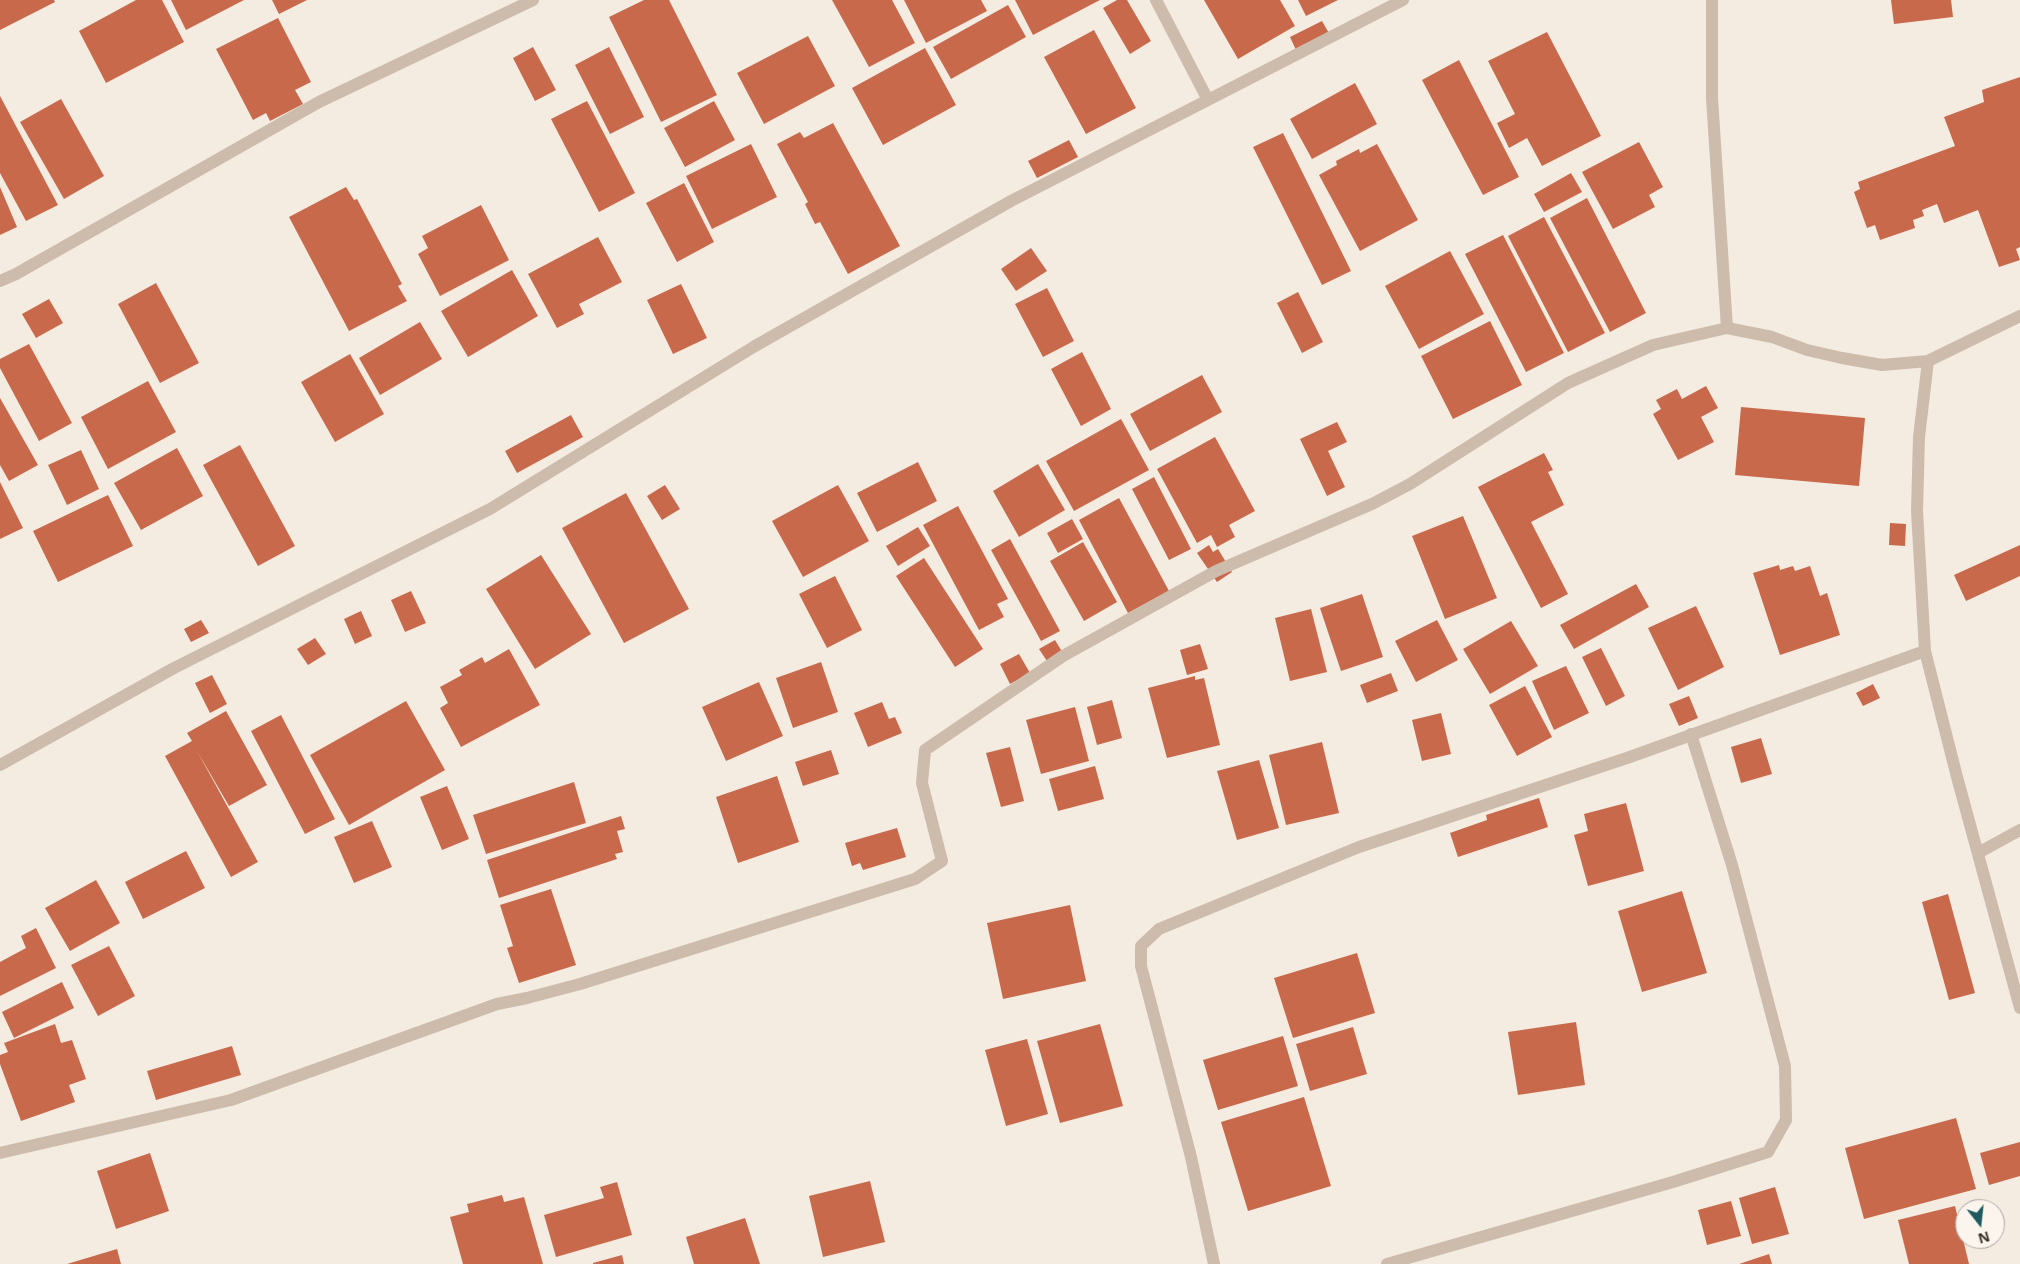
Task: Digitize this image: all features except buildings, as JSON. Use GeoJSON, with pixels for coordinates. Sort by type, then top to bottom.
{"type":"FeatureCollection","features":[{"type":"Feature","properties":{"kind":"street"},"geometry":{"type":"LineString","coordinates":[[0,281],[16,274],[319,102],[533,0]]}},
{"type":"Feature","properties":{"kind":"street"},"geometry":{"type":"LineString","coordinates":[[1156,0],[1208,100]]}},
{"type":"Feature","properties":{"kind":"street"},"geometry":{"type":"LineString","coordinates":[[0,765],[174,668],[490,509],[772,336],[1011,201],[1403,0]]}},
{"type":"Feature","properties":{"kind":"street"},"geometry":{"type":"LineString","coordinates":[[1712,0],[1712,98],[1727,328]]}},
{"type":"Feature","properties":{"kind":"street"},"geometry":{"type":"LineString","coordinates":[[0,1153],[231,1100],[496,1004],[580,984],[914,879],[942,861],[922,782],[925,750],[1062,656],[1216,571],[1372,504],[1410,484],[1568,384],[1653,345],[1727,328],[1772,337],[1808,350],[1850,360],[1882,365],[1928,362],[2020,316]]}},
{"type":"Feature","properties":{"kind":"street"},"geometry":{"type":"LineString","coordinates":[[1928,362],[1919,437],[1917,511],[1925,651],[2020,1008]]}},
{"type":"Feature","properties":{"kind":"street"},"geometry":{"type":"LineString","coordinates":[[1214,1264],[1191,1157],[1141,966],[1141,946],[1160,929],[1359,848],[1626,758],[1925,651]]}},
{"type":"Feature","properties":{"kind":"street"},"geometry":{"type":"LineString","coordinates":[[1387,1264],[1673,1182],[1768,1152],[1786,1120],[1785,1066],[1732,865],[1691,734]]}},
{"type":"Feature","properties":{"kind":"street"},"geometry":{"type":"LineString","coordinates":[[1978,853],[2020,830]]}}]}
